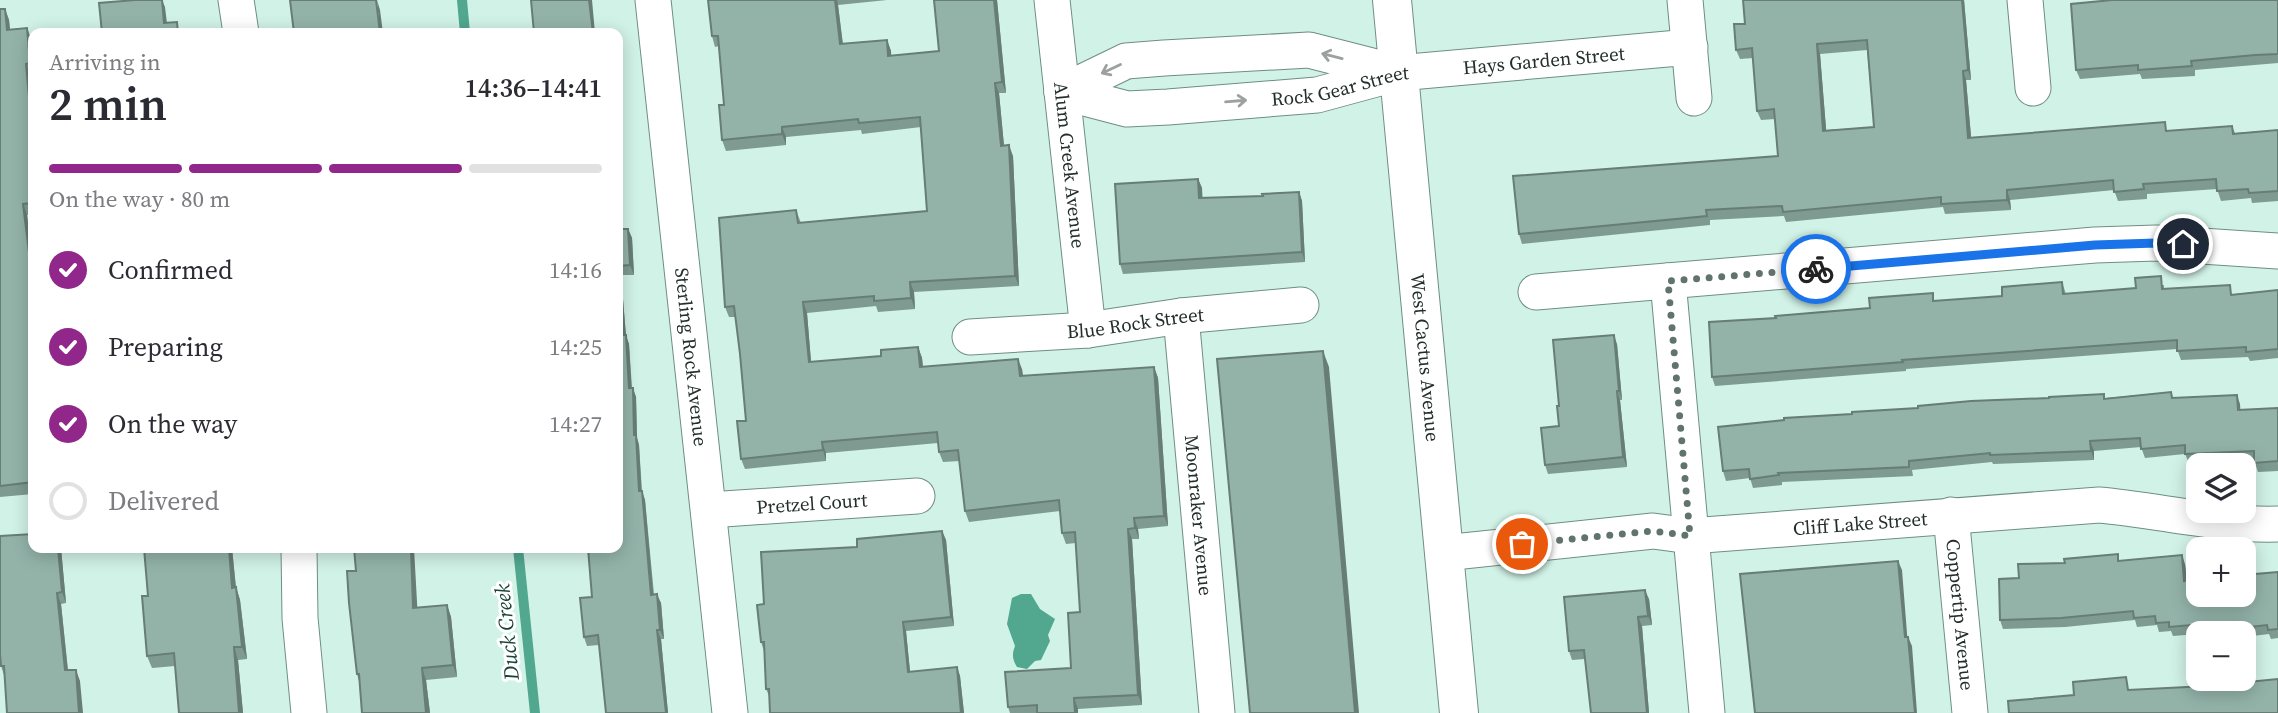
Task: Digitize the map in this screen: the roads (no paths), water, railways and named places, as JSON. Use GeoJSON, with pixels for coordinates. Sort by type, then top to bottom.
{"type":"FeatureCollection","features":[{"type":"Feature","properties":{"kind":"main road","name":"West Cactus Avenue"},"geometry":{"type":"LineString","coordinates":[[1392,0],[1459,713]]}},
{"type":"Feature","properties":{"kind":"street"},"geometry":{"type":"LineString","coordinates":[[236,0],[240,28]]}},
{"type":"Feature","properties":{"kind":"street","name":"Sterling Rock Avenue"},"geometry":{"type":"LineString","coordinates":[[653,0],[730,713]]}},
{"type":"Feature","properties":{"kind":"street","name":"Alum Creek Avenue"},"geometry":{"type":"LineString","coordinates":[[1052,0],[1088,330]]}},
{"type":"Feature","properties":{"kind":"street"},"geometry":{"type":"LineString","coordinates":[[1685,0],[1694,98]]}},
{"type":"Feature","properties":{"kind":"street"},"geometry":{"type":"LineString","coordinates":[[2025,0],[2033,88]]}},
{"type":"Feature","properties":{"kind":"street","name":"Hays Garden Street"},"geometry":{"type":"LineString","coordinates":[[1398,73],[1690,47]]}},
{"type":"Feature","properties":{"kind":"street","name":"Rock Gear Street"},"geometry":{"type":"LineString","coordinates":[[1062,92],[1126,61],[1309,50],[1398,73]]}},
{"type":"Feature","properties":{"kind":"street","name":"Rock Gear Street"},"geometry":{"type":"LineString","coordinates":[[1062,92],[1127,109],[1168,107],[1317,95],[1398,73]]}},
{"type":"Feature","properties":{"kind":"street"},"geometry":{"type":"LineString","coordinates":[[1536,292],[2095,245],[2156,243],[2278,251]]}},
{"type":"Feature","properties":{"kind":"street"},"geometry":{"type":"LineString","coordinates":[[1668,281],[1707,713]]}},
{"type":"Feature","properties":{"kind":"street","name":"Blue Rock Street"},"geometry":{"type":"LineString","coordinates":[[970,337],[1088,330],[1181,316],[1301,305]]}},
{"type":"Feature","properties":{"kind":"street","name":"Moonraker Avenue"},"geometry":{"type":"LineString","coordinates":[[1181,316],[1217,713]]}},
{"type":"Feature","properties":{"kind":"street","name":"Pretzel Court"},"geometry":{"type":"LineString","coordinates":[[709,510],[917,496]]}},
{"type":"Feature","properties":{"kind":"street","name":"Cliff Lake Street"},"geometry":{"type":"LineString","coordinates":[[1444,553],[1653,531],[1690,536],[2099,505],[2225,522],[2278,524]]}},
{"type":"Feature","properties":{"kind":"street","name":"Coppertip Avenue"},"geometry":{"type":"LineString","coordinates":[[1951,515],[1970,713]]}},
{"type":"Feature","properties":{"kind":"street"},"geometry":{"type":"LineString","coordinates":[[299,553],[300,618],[309,713]]}},
{"type":"Feature","properties":{"kind":"waterway","name":"Duck Creek"},"geometry":{"type":"LineString","coordinates":[[462,0],[465,28]]}},
{"type":"Feature","properties":{"kind":"waterway","name":"Duck Creek"},"geometry":{"type":"LineString","coordinates":[[519,553],[535,713]]}}]}
